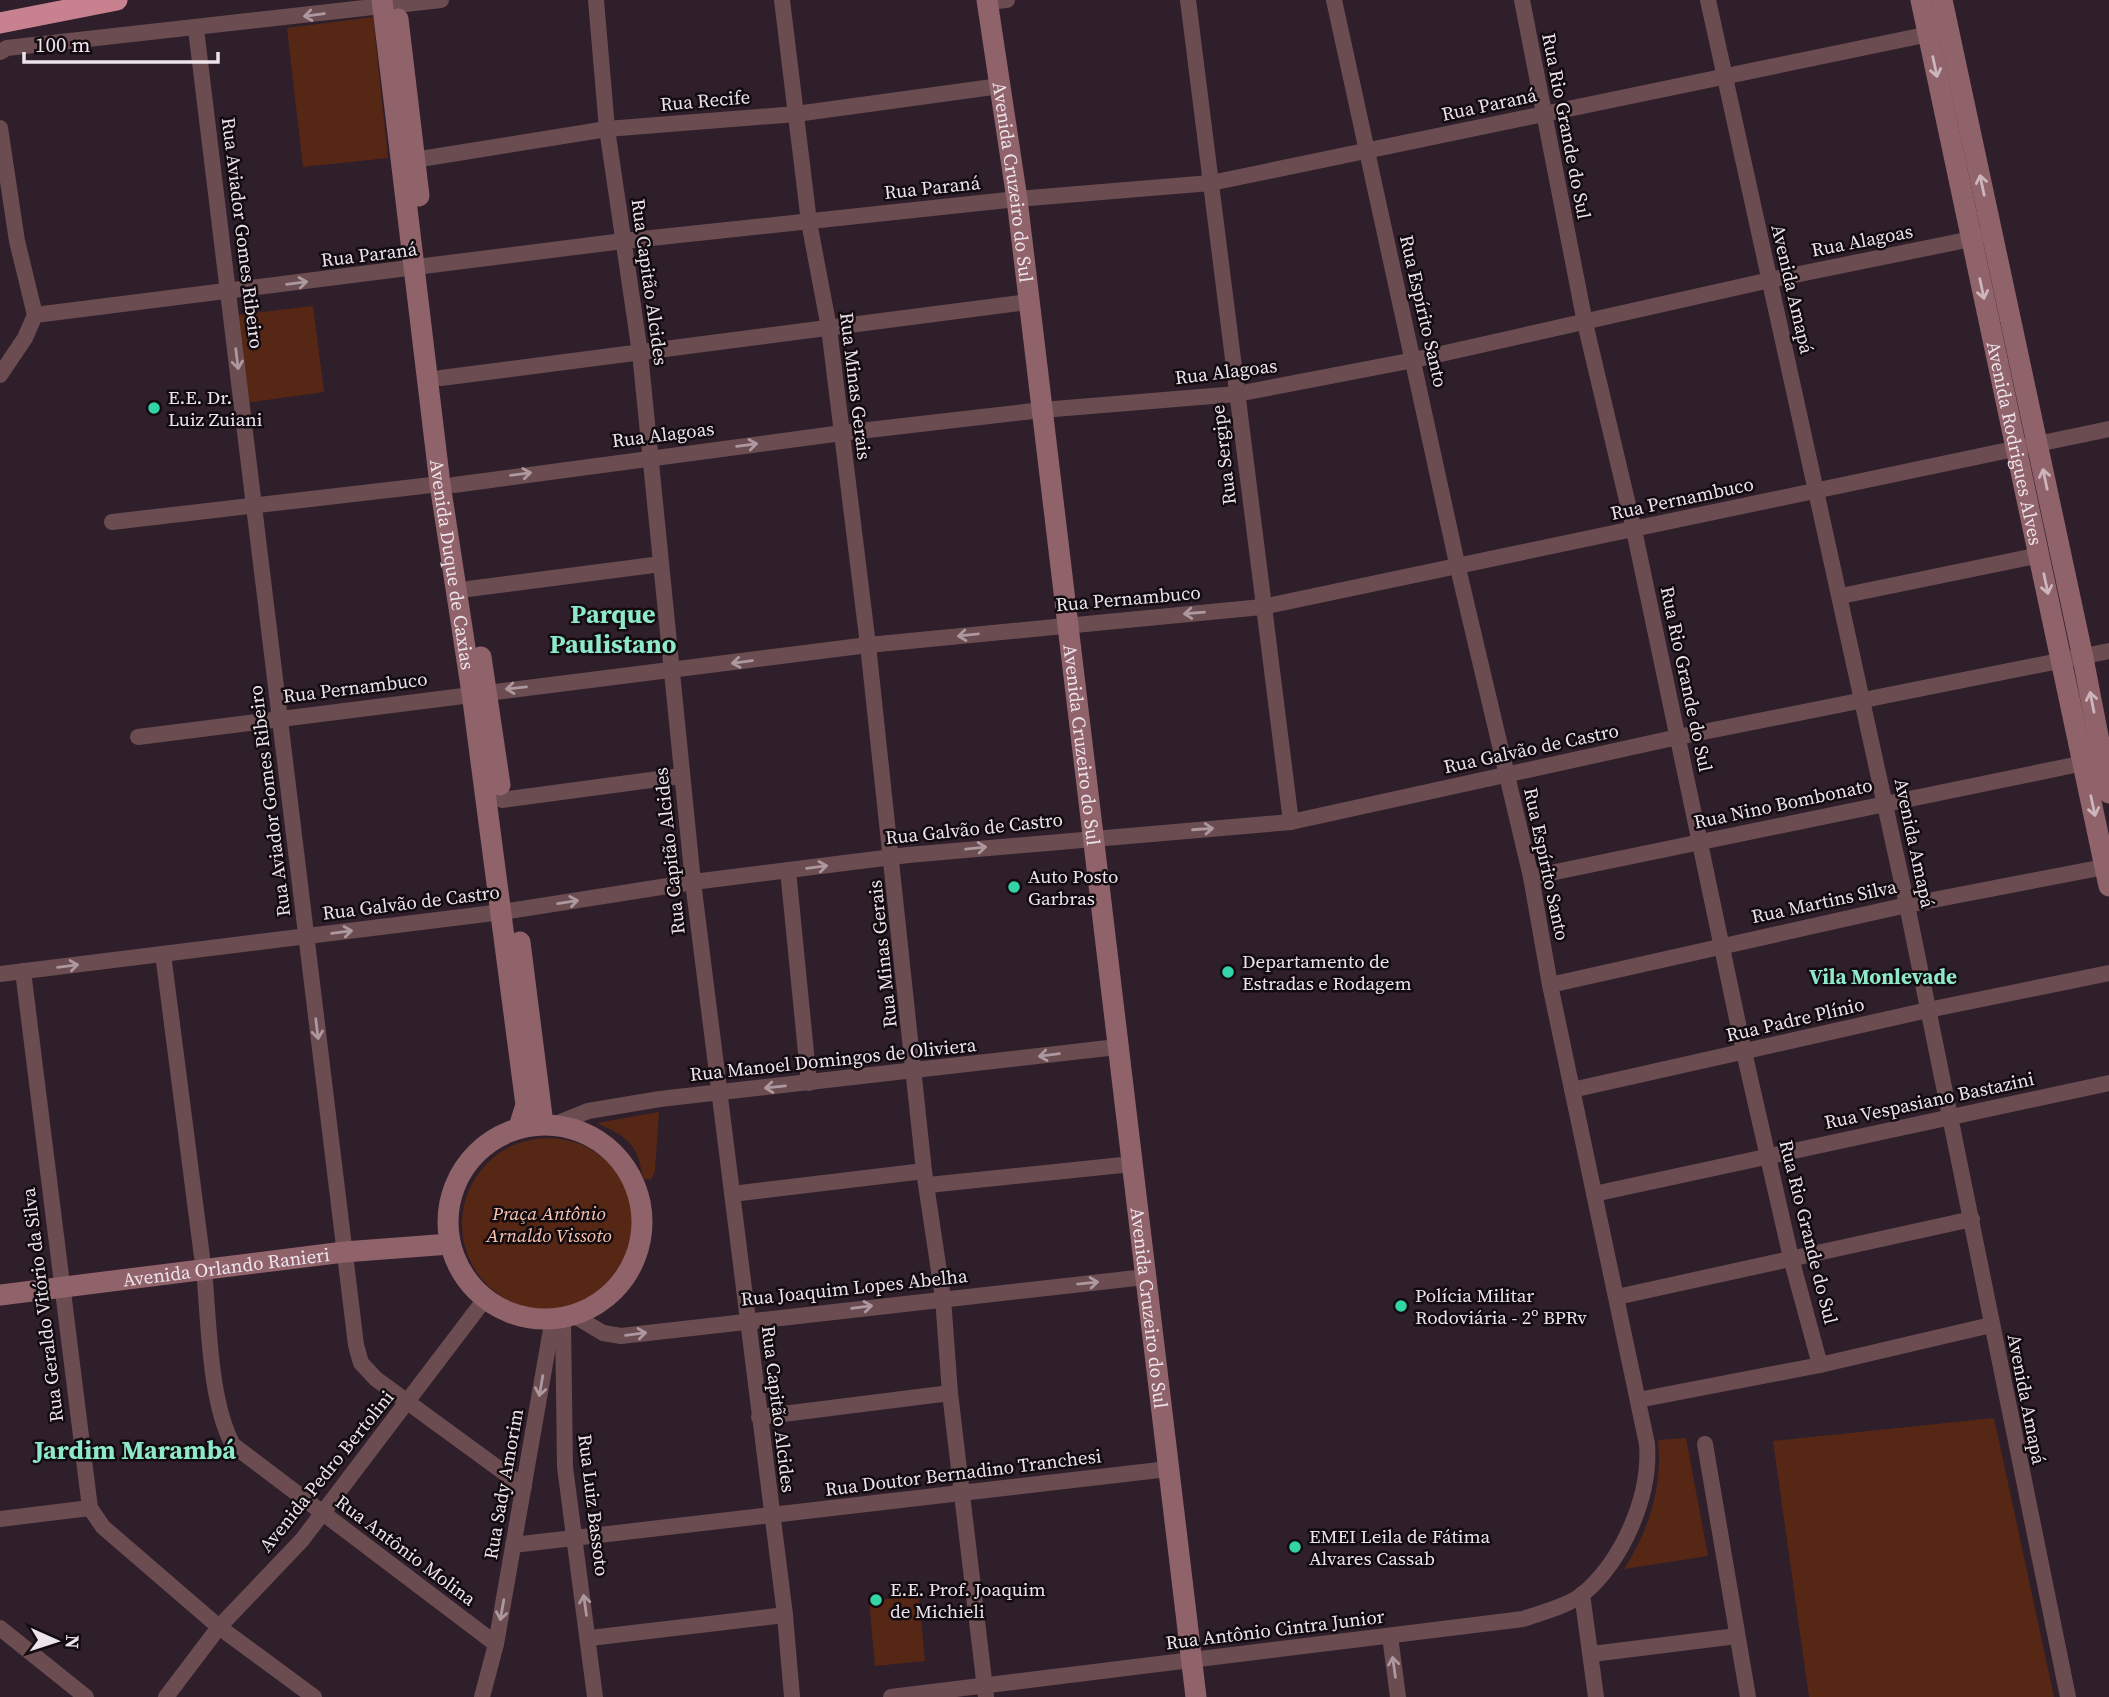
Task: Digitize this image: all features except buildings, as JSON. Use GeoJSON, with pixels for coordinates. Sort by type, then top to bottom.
{"type":"FeatureCollection","features":[{"type":"Feature","properties":{"kind":"highway"},"geometry":{"type":"LineString","coordinates":[[0,23],[117,0]]}},
{"type":"Feature","properties":{"kind":"main road","name":"Avenida Rodrigues Alves"},"geometry":{"type":"LineString","coordinates":[[1921,0],[1938,32],[1993,234],[2027,447],[2040,555],[2073,659],[2109,793]]}},
{"type":"Feature","properties":{"kind":"main road","name":"Avenida Rodrigues Alves"},"geometry":{"type":"LineString","coordinates":[[1942,0],[1938,32],[1972,240],[2027,447],[2073,659],[2084,763],[2108,873]]}},
{"type":"Feature","properties":{"kind":"main road","name":"Avenida Cruzeiro do Sul"},"geometry":{"type":"LineString","coordinates":[[994,1],[1000,86],[1017,199],[1196,1697]]}},
{"type":"Feature","properties":{"kind":"main road","name":"Avenida Duque de Caxias"},"geometry":{"type":"LineString","coordinates":[[389,3],[414,160],[420,269],[441,378],[447,484],[468,589],[509,911],[550,1124]]}},
{"type":"Feature","properties":{"kind":"main road","name":"Avenida Duque de Caxias"},"geometry":{"type":"LineString","coordinates":[[389,3],[447,484],[480,692],[502,800],[526,1105],[519,1127]]}},
{"type":"Feature","properties":{"kind":"main road"},"geometry":{"type":"LineString","coordinates":[[550,1124],[582,1131],[605,1144],[624,1164],[636,1187],[642,1213],[641,1240],[632,1265],[618,1287],[597,1305],[563,1317],[535,1319],[509,1312],[485,1299],[470,1283],[450,1235],[453,1191],[463,1170],[478,1151],[497,1137],[519,1127],[550,1124]]}},
{"type":"Feature","properties":{"kind":"main road","name":"Avenida Orlando Ranieri"},"geometry":{"type":"LineString","coordinates":[[0,1295],[60,1282],[343,1245],[450,1235]]}},
{"type":"Feature","properties":{"kind":"main road","name":"Avenida Orlando Ranieri"},"geometry":{"type":"LineString","coordinates":[[0,1283],[60,1282]]}},
{"type":"Feature","properties":{"kind":"street"},"geometry":{"type":"LineString","coordinates":[[0,52],[7,48],[196,29],[389,3],[441,0]]}},
{"type":"Feature","properties":{"kind":"street","name":"Rua Capitão Alcides"},"geometry":{"type":"LineString","coordinates":[[596,0],[607,129],[640,353],[674,671],[681,776],[693,882],[785,1615],[792,1697]]}},
{"type":"Feature","properties":{"kind":"street","name":"Rua Minas Gerais"},"geometry":{"type":"LineString","coordinates":[[782,0],[809,222],[829,328],[868,645],[985,1690]]}},
{"type":"Feature","properties":{"kind":"street","name":"Rua Sergipe"},"geometry":{"type":"LineString","coordinates":[[1188,0],[1290,822]]}},
{"type":"Feature","properties":{"kind":"street","name":"Rua Espírito Santo"},"geometry":{"type":"LineString","coordinates":[[1334,0],[1458,568],[1531,877],[1550,985],[1639,1400],[1649,1469],[1644,1494],[1629,1532]]}},
{"type":"Feature","properties":{"kind":"street","name":"Rua Rio Grande do Sul"},"geometry":{"type":"LineString","coordinates":[[1522,0],[1585,323],[1634,530],[1744,1052],[1791,1258],[1820,1366]]}},
{"type":"Feature","properties":{"kind":"street","name":"Avenida Amapá"},"geometry":{"type":"LineString","coordinates":[[1708,0],[1841,596],[1860,699],[1908,905],[2068,1697]]}},
{"type":"Feature","properties":{"kind":"street","name":"Rua Aviador Gomes Ribeiro"},"geometry":{"type":"LineString","coordinates":[[196,29],[343,1245],[361,1363],[376,1379],[524,1487]]}},
{"type":"Feature","properties":{"kind":"street","name":"Rua Paraná"},"geometry":{"type":"LineString","coordinates":[[35,316],[623,241],[1017,199],[1211,183],[1938,32]]}},
{"type":"Feature","properties":{"kind":"street","name":"Rua Recife"},"geometry":{"type":"LineString","coordinates":[[414,160],[607,129],[796,114],[1000,86]]}},
{"type":"Feature","properties":{"kind":"street"},"geometry":{"type":"LineString","coordinates":[[0,128],[17,242],[35,316],[26,338],[0,375]]}},
{"type":"Feature","properties":{"kind":"street","name":"Rua Alagoas"},"geometry":{"type":"LineString","coordinates":[[111,522],[447,484],[1042,410],[1237,394],[1414,360],[1770,280],[1993,234]]}},
{"type":"Feature","properties":{"kind":"street"},"geometry":{"type":"LineString","coordinates":[[0,240],[17,242]]}},
{"type":"Feature","properties":{"kind":"street"},"geometry":{"type":"LineString","coordinates":[[441,378],[1028,302]]}},
{"type":"Feature","properties":{"kind":"street","name":"Rua Pernambuco"},"geometry":{"type":"LineString","coordinates":[[138,737],[868,645],[1262,607],[1458,568],[2109,429]]}},
{"type":"Feature","properties":{"kind":"street"},"geometry":{"type":"LineString","coordinates":[[1841,596],[2040,555]]}},
{"type":"Feature","properties":{"kind":"street"},"geometry":{"type":"LineString","coordinates":[[468,589],[661,564]]}},
{"type":"Feature","properties":{"kind":"street","name":"Rua Galvão de Castro"},"geometry":{"type":"LineString","coordinates":[[0,974],[509,911],[693,882],[893,857],[1094,837],[1290,822],[1860,699],[2109,651]]}},
{"type":"Feature","properties":{"kind":"street","name":"Rua Nino Bombonato"},"geometry":{"type":"LineString","coordinates":[[1531,877],[2084,763]]}},
{"type":"Feature","properties":{"kind":"street"},"geometry":{"type":"LineString","coordinates":[[502,800],[681,776]]}},
{"type":"Feature","properties":{"kind":"street"},"geometry":{"type":"LineString","coordinates":[[788,870],[809,1083]]}},
{"type":"Feature","properties":{"kind":"street","name":"Rua Martins Silva"},"geometry":{"type":"LineString","coordinates":[[1550,985],[1908,905],[2108,873]]}},
{"type":"Feature","properties":{"kind":"street","name":"Rua Antônio Molina"},"geometry":{"type":"LineString","coordinates":[[163,954],[219,1406],[225,1429],[233,1445],[496,1644]]}},
{"type":"Feature","properties":{"kind":"street","name":"Rua Geraldo Vitório da Silva"},"geometry":{"type":"LineString","coordinates":[[23,971],[90,1508]]}},
{"type":"Feature","properties":{"kind":"street","name":"Rua Padre Plínio"},"geometry":{"type":"LineString","coordinates":[[1572,1090],[1928,1010],[2109,973]]}},
{"type":"Feature","properties":{"kind":"street","name":"Rua Manoel Domingos de Oliviera"},"geometry":{"type":"LineString","coordinates":[[550,1124],[588,1111],[718,1093],[1117,1047]]}},
{"type":"Feature","properties":{"kind":"street","name":"Rua Vespasiano Bastazini"},"geometry":{"type":"LineString","coordinates":[[1594,1194],[2109,1083]]}},
{"type":"Feature","properties":{"kind":"street"},"geometry":{"type":"LineString","coordinates":[[732,1194],[1132,1164]]}},
{"type":"Feature","properties":{"kind":"street"},"geometry":{"type":"LineString","coordinates":[[1617,1297],[1972,1219]]}},
{"type":"Feature","properties":{"kind":"street","name":"Rua Joaquim Lopes Abelha"},"geometry":{"type":"LineString","coordinates":[[563,1317],[612,1336],[1145,1277]]}},
{"type":"Feature","properties":{"kind":"street","name":"Avenida Pedro Bertolini"},"geometry":{"type":"LineString","coordinates":[[166,1697],[219,1627],[302,1540],[485,1299]]}},
{"type":"Feature","properties":{"kind":"street","name":"Rua Sady Amorim"},"geometry":{"type":"LineString","coordinates":[[482,1697],[496,1644],[524,1487],[563,1317]]}},
{"type":"Feature","properties":{"kind":"street","name":"Rua Luiz Bassoto"},"geometry":{"type":"LineString","coordinates":[[563,1317],[563,1433],[590,1638],[595,1697]]}},
{"type":"Feature","properties":{"kind":"street"},"geometry":{"type":"LineString","coordinates":[[1639,1400],[1820,1366],[1991,1325]]}},
{"type":"Feature","properties":{"kind":"street"},"geometry":{"type":"LineString","coordinates":[[759,1418],[950,1392]]}},
{"type":"Feature","properties":{"kind":"street"},"geometry":{"type":"LineString","coordinates":[[1704,1444],[1748,1697]]}},
{"type":"Feature","properties":{"kind":"street","name":"Rua Doutor Bernadino Tranchesi"},"geometry":{"type":"LineString","coordinates":[[513,1545],[1168,1469]]}},
{"type":"Feature","properties":{"kind":"street"},"geometry":{"type":"LineString","coordinates":[[0,1518],[90,1508],[103,1527],[219,1627],[314,1697]]}},
{"type":"Feature","properties":{"kind":"street","name":"Rua Antônio Cintra Junior"},"geometry":{"type":"LineString","coordinates":[[891,1697],[985,1690],[1523,1619],[1582,1594],[1629,1532]]}},
{"type":"Feature","properties":{"kind":"street"},"geometry":{"type":"LineString","coordinates":[[1582,1594],[1597,1697]]}},
{"type":"Feature","properties":{"kind":"street"},"geometry":{"type":"LineString","coordinates":[[590,1638],[785,1615]]}},
{"type":"Feature","properties":{"kind":"street"},"geometry":{"type":"LineString","coordinates":[[0,1628],[86,1697]]}},
{"type":"Feature","properties":{"kind":"street"},"geometry":{"type":"LineString","coordinates":[[1390,1636],[1398,1697]]}},
{"type":"Feature","properties":{"kind":"street"},"geometry":{"type":"LineString","coordinates":[[1592,1654],[1737,1636]]}},
{"type":"Feature","properties":{"kind":"green space"},"geometry":{"type":"Polygon","coordinates":[[[373,17],[388,158],[303,167],[287,28],[373,17]]]}},
{"type":"Feature","properties":{"kind":"green space"},"geometry":{"type":"Polygon","coordinates":[[[313,306],[324,392],[245,403],[236,315],[313,306]]]}},
{"type":"Feature","properties":{"kind":"green space"},"geometry":{"type":"Polygon","coordinates":[[[659,1112],[655,1171],[651,1180],[643,1178],[638,1157],[630,1143],[597,1123],[659,1112]]]}},
{"type":"Feature","properties":{"kind":"green space","name":"Praça Antônio Arnaldo Vissoto"},"geometry":{"type":"Polygon","coordinates":[[[548,1138],[581,1145],[609,1163],[627,1191],[634,1224],[627,1257],[609,1285],[581,1303],[548,1310],[515,1303],[487,1285],[469,1257],[462,1224],[469,1191],[487,1163],[515,1145],[548,1138]]]}},
{"type":"Feature","properties":{"kind":"green space"},"geometry":{"type":"Polygon","coordinates":[[[1994,1418],[2054,1697],[1809,1697],[1773,1441],[1994,1418]]]}},
{"type":"Feature","properties":{"kind":"green space"},"geometry":{"type":"Polygon","coordinates":[[[1686,1438],[1708,1556],[1624,1569],[1641,1539],[1652,1508],[1658,1474],[1658,1440],[1686,1438]]]}},
{"type":"Feature","properties":{"kind":"green space"},"geometry":{"type":"Polygon","coordinates":[[[919,1596],[925,1661],[875,1666],[869,1601],[919,1596]]]}},
{"type":"Feature","properties":{"kind":"place","name":"E.E. Dr. Luiz Zuiani"},"geometry":{"type":"Point","coordinates":[154,408]}},
{"type":"Feature","properties":{"kind":"place","name":"Auto Posto Garbras"},"geometry":{"type":"Point","coordinates":[1014,887]}},
{"type":"Feature","properties":{"kind":"place","name":"Departamento de Estradas e Rodagem"},"geometry":{"type":"Point","coordinates":[1228,972]}},
{"type":"Feature","properties":{"kind":"place","name":"Polícia Militar Rodoviária - 2º BPRv"},"geometry":{"type":"Point","coordinates":[1401,1306]}},
{"type":"Feature","properties":{"kind":"place","name":"EMEI Leila de Fátima Alvares Cassab"},"geometry":{"type":"Point","coordinates":[1295,1547]}},
{"type":"Feature","properties":{"kind":"place","name":"E.E. Prof. Joaquim de Michieli"},"geometry":{"type":"Point","coordinates":[876,1600]}},
{"type":"Feature","properties":{"kind":"district","name":"Parque Paulistano"},"geometry":{"type":"Point","coordinates":[613,629]}},
{"type":"Feature","properties":{"kind":"district","name":"Vila Monlevade"},"geometry":{"type":"Point","coordinates":[1883,976]}},
{"type":"Feature","properties":{"kind":"district","name":"Jardim Marambá"},"geometry":{"type":"Point","coordinates":[135,1450]}}]}
